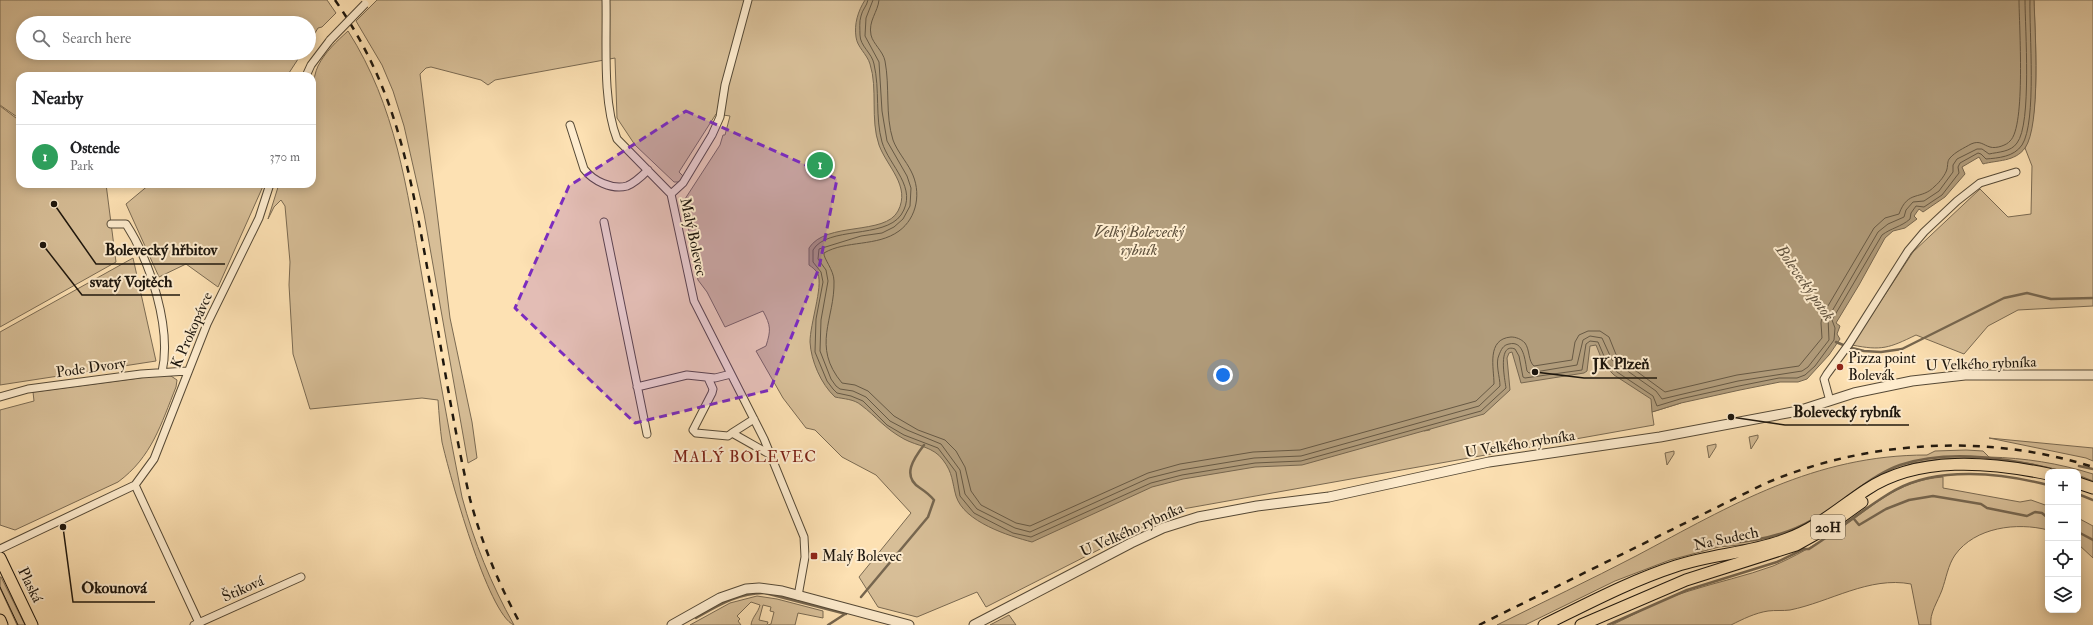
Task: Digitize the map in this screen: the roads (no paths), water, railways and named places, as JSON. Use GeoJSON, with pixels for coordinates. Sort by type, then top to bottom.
{"type":"FeatureCollection","features":[{"type":"Feature","properties":{"kind":"main road","name":"Na Sudech"},"geometry":{"type":"LineString","coordinates":[[1544,625],[1621,588],[1676,566],[1704,558],[1763,547],[1788,539],[1818,524],[1873,485],[1889,477],[1909,471],[1944,465],[1980,465],[2045,474]]}},
{"type":"Feature","properties":{"kind":"main road","name":"Na Sudech"},"geometry":{"type":"LineString","coordinates":[[1581,625],[1686,580],[1796,545],[1823,530],[1884,486],[1909,471]]}},
{"type":"Feature","properties":{"kind":"main road"},"geometry":{"type":"LineString","coordinates":[[2081,484],[2093,488]]}},
{"type":"Feature","properties":{"kind":"main road","name":"Plaská"},"geometry":{"type":"LineString","coordinates":[[0,558],[32,625]]}},
{"type":"Feature","properties":{"kind":"main road"},"geometry":{"type":"LineString","coordinates":[[0,620],[2,625]]}},
{"type":"Feature","properties":{"kind":"street","name":"Malý Bolevec"},"geometry":{"type":"LineString","coordinates":[[606,0],[607,73],[612,128],[617,139],[665,186],[671,194],[694,301],[771,455],[804,537],[805,557],[798,596]]}},
{"type":"Feature","properties":{"kind":"street"},"geometry":{"type":"LineString","coordinates":[[671,194],[683,183],[712,135],[720,117],[725,85],[748,0]]}},
{"type":"Feature","properties":{"kind":"street"},"geometry":{"type":"LineString","coordinates":[[316,58],[330,40],[367,2]]}},
{"type":"Feature","properties":{"kind":"street"},"geometry":{"type":"LineString","coordinates":[[308,72],[315,60]]}},
{"type":"Feature","properties":{"kind":"street"},"geometry":{"type":"LineString","coordinates":[[570,125],[584,169],[588,175],[598,181],[614,186],[628,185],[636,181],[648,170]]}},
{"type":"Feature","properties":{"kind":"street"},"geometry":{"type":"LineString","coordinates":[[1829,398],[1824,380],[1826,374],[1849,344],[1908,251],[1924,232],[1980,182],[2016,172]]}},
{"type":"Feature","properties":{"kind":"street","name":"K Prokopávce"},"geometry":{"type":"LineString","coordinates":[[0,550],[135,485],[154,460],[187,371],[207,324],[259,218],[269,188]]}},
{"type":"Feature","properties":{"kind":"street"},"geometry":{"type":"LineString","coordinates":[[604,222],[647,434]]}},
{"type":"Feature","properties":{"kind":"street"},"geometry":{"type":"LineString","coordinates":[[111,224],[126,224],[138,243],[152,282],[166,336],[166,356],[162,372]]}},
{"type":"Feature","properties":{"kind":"street","name":"Pode Dvory"},"geometry":{"type":"LineString","coordinates":[[0,397],[28,389],[162,372],[187,371]]}},
{"type":"Feature","properties":{"kind":"street"},"geometry":{"type":"LineString","coordinates":[[637,387],[687,375],[708,378],[723,377],[731,374]]}},
{"type":"Feature","properties":{"kind":"street","name":"U Velkého rybníka"},"geometry":{"type":"LineString","coordinates":[[974,625],[1131,543],[1163,528],[1198,516],[1257,506],[1329,497],[1488,462],[1660,437],[1798,411],[1829,398],[1887,386],[1953,376],[2093,375]]}},
{"type":"Feature","properties":{"kind":"street"},"geometry":{"type":"LineString","coordinates":[[708,378],[713,389],[693,430],[696,433],[728,436],[754,419]]}},
{"type":"Feature","properties":{"kind":"street"},"geometry":{"type":"LineString","coordinates":[[732,433],[771,455]]}},
{"type":"Feature","properties":{"kind":"street"},"geometry":{"type":"LineString","coordinates":[[135,485],[198,624]]}},
{"type":"Feature","properties":{"kind":"street","name":"Štiková"},"geometry":{"type":"LineString","coordinates":[[198,624],[301,577]]}},
{"type":"Feature","properties":{"kind":"street"},"geometry":{"type":"LineString","coordinates":[[672,625],[707,604],[746,589],[759,588],[782,591],[909,625]]}},
{"type":"Feature","properties":{"kind":"water","name":"Velký Bolevecký rybník"},"geometry":{"type":"Polygon","coordinates":[[[865,0],[2034,0],[2036,54],[2035,99],[2030,137],[2021,153],[2006,160],[1983,164],[1979,157],[1962,167],[1965,174],[1945,197],[1923,212],[1919,209],[1914,216],[1917,219],[1905,228],[1893,231],[1885,238],[1836,323],[1840,326],[1837,334],[1840,339],[1829,355],[1807,379],[1798,382],[1780,382],[1740,390],[1681,403],[1652,412],[1651,399],[1614,375],[1604,365],[1596,345],[1590,346],[1587,371],[1584,373],[1521,383],[1512,352],[1509,353],[1507,358],[1510,390],[1484,414],[1302,465],[1255,467],[1183,479],[1152,487],[1032,542],[1000,532],[977,520],[968,513],[956,496],[949,469],[935,452],[897,435],[858,403],[835,397],[825,386],[812,357],[810,342],[818,296],[819,280],[818,274],[809,265],[809,248],[817,240],[828,234],[869,227],[881,224],[891,219],[898,211],[901,202],[902,193],[900,185],[879,145],[876,135],[874,84],[869,60],[858,44],[856,37],[857,18],[865,0]]]}},
{"type":"Feature","properties":{"kind":"waterway","name":"Bolevecký potok"},"geometry":{"type":"LineString","coordinates":[[1836,342],[1864,351],[1881,352],[1902,349],[2004,298],[2027,293],[2051,299],[2093,298]]}},
{"type":"Feature","properties":{"kind":"waterway"},"geometry":{"type":"LineString","coordinates":[[861,597],[928,517],[934,500],[914,483],[910,473],[913,461],[924,445]]}},
{"type":"Feature","properties":{"kind":"waterway"},"geometry":{"type":"LineString","coordinates":[[1853,493],[1875,477],[1894,467],[1920,460],[1940,457],[1982,457],[2052,469]]}},
{"type":"Feature","properties":{"kind":"waterway"},"geometry":{"type":"LineString","coordinates":[[2079,466],[2093,469]]}},
{"type":"Feature","properties":{"kind":"waterway"},"geometry":{"type":"LineString","coordinates":[[1608,625],[1687,590],[1777,562],[1804,549],[1809,549],[1862,511],[1895,490],[1912,482],[1931,477],[1970,474],[2010,477],[2045,484]]}},
{"type":"Feature","properties":{"kind":"waterway"},"geometry":{"type":"LineString","coordinates":[[2081,478],[2093,482]]}},
{"type":"Feature","properties":{"kind":"waterway"},"geometry":{"type":"LineString","coordinates":[[2081,495],[2093,500]]}},
{"type":"Feature","properties":{"kind":"waterway"},"geometry":{"type":"LineString","coordinates":[[1854,519],[1859,525],[1886,509],[1909,500],[1933,496],[1981,504],[1987,508],[2027,516],[2035,512],[2042,513],[2045,516]]}},
{"type":"Feature","properties":{"kind":"waterway"},"geometry":{"type":"LineString","coordinates":[[1729,543],[1751,541],[1772,536],[1792,530],[1812,520]]}},
{"type":"Feature","properties":{"kind":"waterway"},"geometry":{"type":"LineString","coordinates":[[2081,534],[2093,540]]}},
{"type":"Feature","properties":{"kind":"waterway"},"geometry":{"type":"LineString","coordinates":[[696,618],[737,597],[765,593],[846,614]]}},
{"type":"Feature","properties":{"kind":"waterway"},"geometry":{"type":"LineString","coordinates":[[828,625],[845,614]]}},
{"type":"Feature","properties":{"kind":"tram line"},"geometry":{"type":"LineString","coordinates":[[0,587],[18,625]]}},
{"type":"Feature","properties":{"kind":"railway"},"geometry":{"type":"LineString","coordinates":[[335,0],[372,63],[396,125],[405,157],[419,225],[452,410],[470,499],[492,564],[505,595],[521,625]]}},
{"type":"Feature","properties":{"kind":"railway"},"geometry":{"type":"LineString","coordinates":[[1479,625],[1764,484],[1803,469],[1844,458],[1885,450],[1927,446],[1969,446],[2011,449],[2053,456],[2093,467]]}},
{"type":"Feature","properties":{"kind":"place","name":"Ostende"},"geometry":{"type":"Point","coordinates":[820,165]}},
{"type":"Feature","properties":{"kind":"place","name":"Bolevecký hřbitov"},"geometry":{"type":"Point","coordinates":[54,204]}},
{"type":"Feature","properties":{"kind":"place","name":"svatý Vojtěch"},"geometry":{"type":"Point","coordinates":[43,245]}},
{"type":"Feature","properties":{"kind":"place","name":"Pizza point Bolevák"},"geometry":{"type":"Point","coordinates":[1840,367]}},
{"type":"Feature","properties":{"kind":"place","name":"JK Plzeň"},"geometry":{"type":"Point","coordinates":[1535,372]}},
{"type":"Feature","properties":{"kind":"place","name":"Bolevecký rybník"},"geometry":{"type":"Point","coordinates":[1731,417]}},
{"type":"Feature","properties":{"kind":"place","name":"Okounová"},"geometry":{"type":"Point","coordinates":[63,527]}},
{"type":"Feature","properties":{"kind":"place","name":"Malý Bolevec"},"geometry":{"type":"Point","coordinates":[814,556]}},
{"type":"Feature","properties":{"kind":"district","name":"MALÝ BOLEVEC"},"geometry":{"type":"Point","coordinates":[745,457]}}]}
